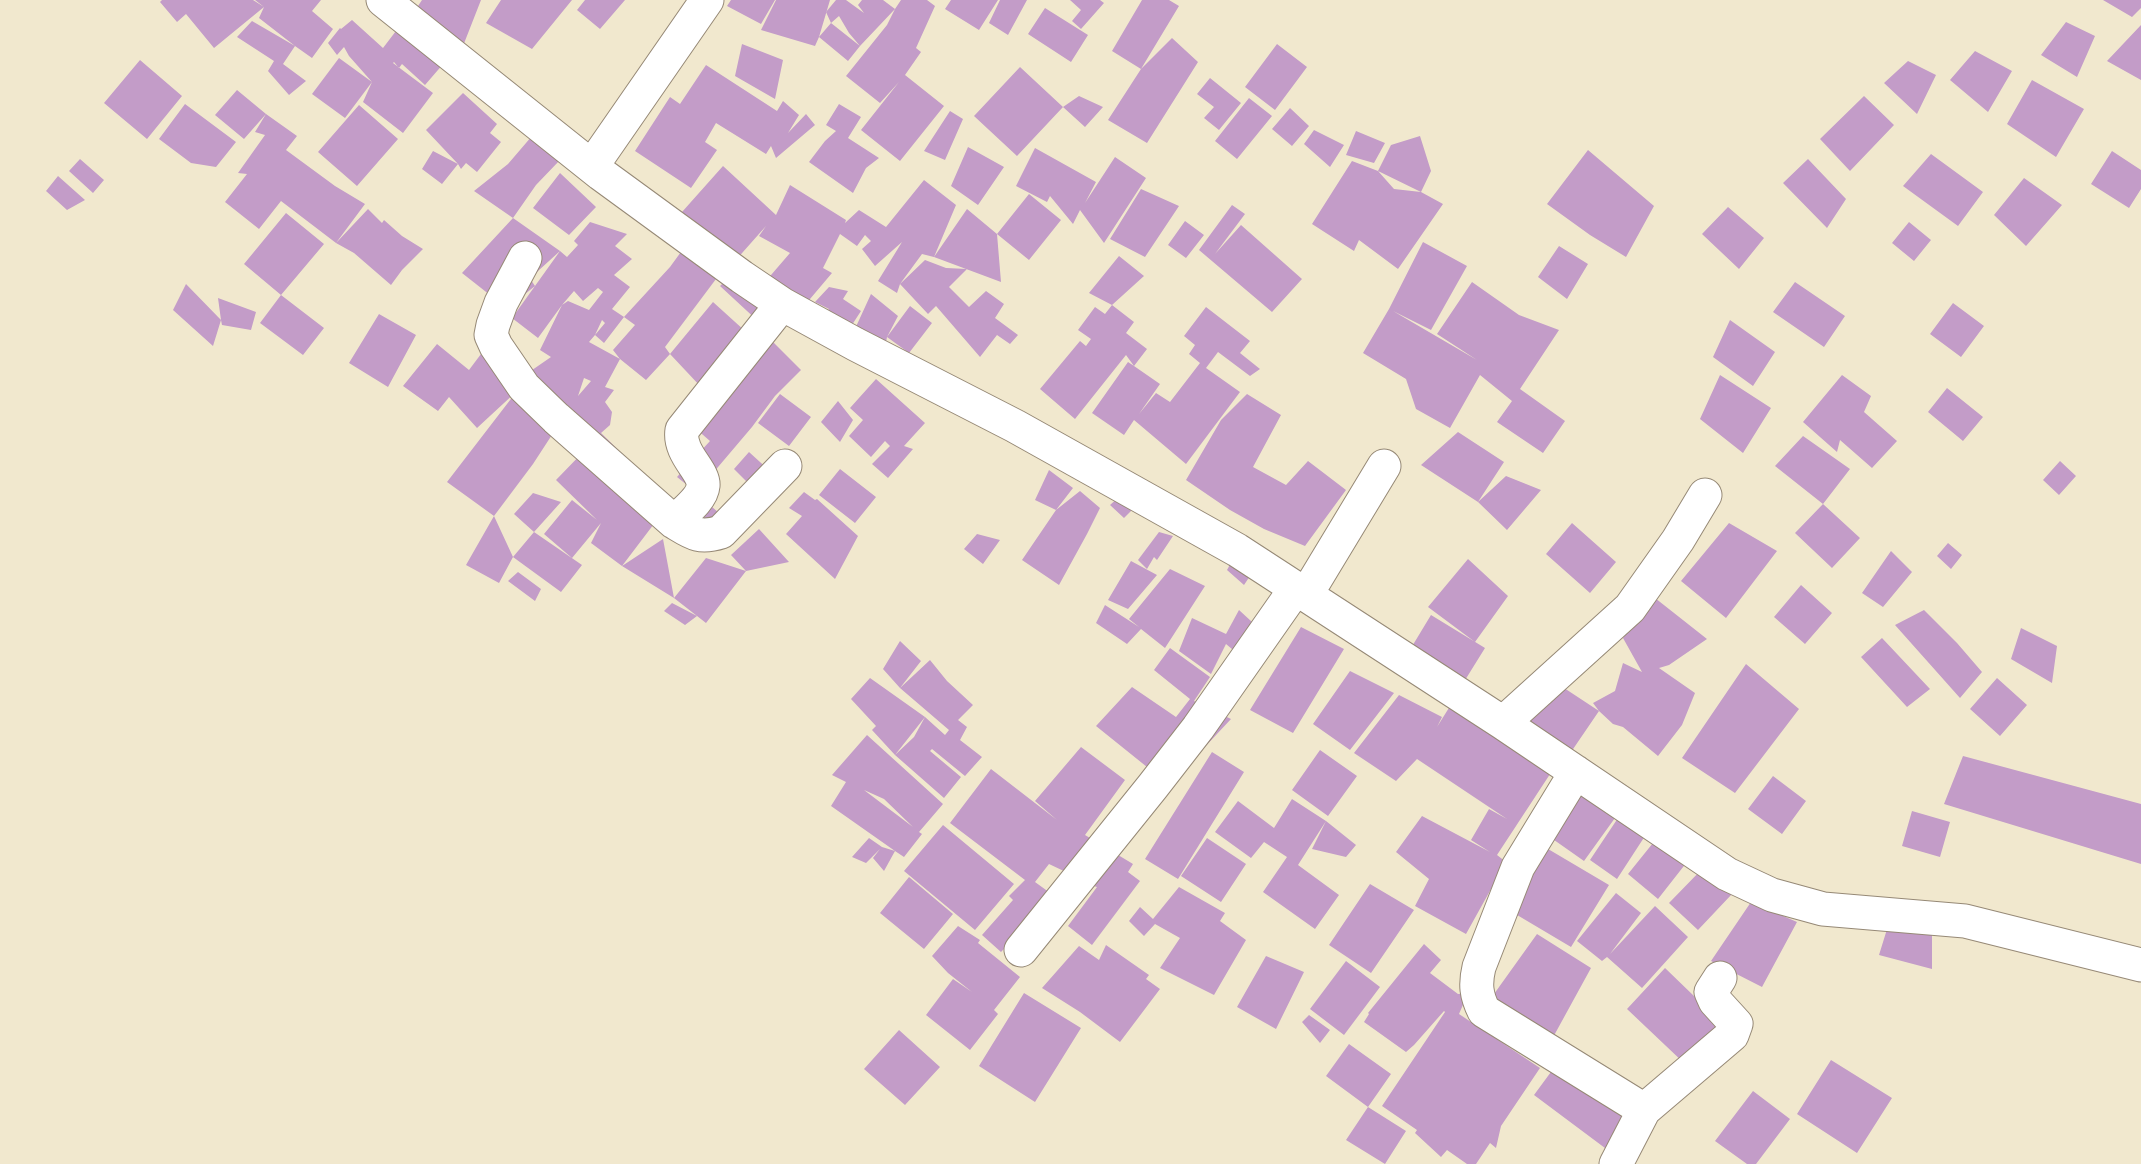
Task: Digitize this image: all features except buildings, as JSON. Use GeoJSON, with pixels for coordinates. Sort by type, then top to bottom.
{"type":"FeatureCollection","features":[{"type":"Feature","properties":{"kind":"street"},"geometry":{"type":"LineString","coordinates":[[383,0],[592,166],[782,304],[1015,426],[1237,550],[1503,723],[1727,874],[1772,895],[1823,909],[1965,921],[2141,965]]}},
{"type":"Feature","properties":{"kind":"street"},"geometry":{"type":"LineString","coordinates":[[592,166],[707,0]]}},
{"type":"Feature","properties":{"kind":"street"},"geometry":{"type":"LineString","coordinates":[[525,258],[501,303],[493,325],[491,335],[496,346],[524,387],[674,522],[693,534],[707,536],[721,532],[784,466]]}},
{"type":"Feature","properties":{"kind":"street"},"geometry":{"type":"LineString","coordinates":[[674,522],[696,500],[704,487],[703,479],[686,453],[681,439],[682,430],[782,304]]}},
{"type":"Feature","properties":{"kind":"street"},"geometry":{"type":"LineString","coordinates":[[1021,950],[1153,786],[1301,592],[1384,466]]}},
{"type":"Feature","properties":{"kind":"street"},"geometry":{"type":"LineString","coordinates":[[1503,723],[1630,609],[1678,540],[1705,495]]}},
{"type":"Feature","properties":{"kind":"street"},"geometry":{"type":"LineString","coordinates":[[1576,772],[1518,867],[1479,966],[1475,984],[1484,1011],[1644,1110]]}},
{"type":"Feature","properties":{"kind":"street"},"geometry":{"type":"LineString","coordinates":[[1616,1164],[1644,1110],[1732,1035],[1736,1024],[1715,1001],[1711,992],[1720,978]]}}]}
